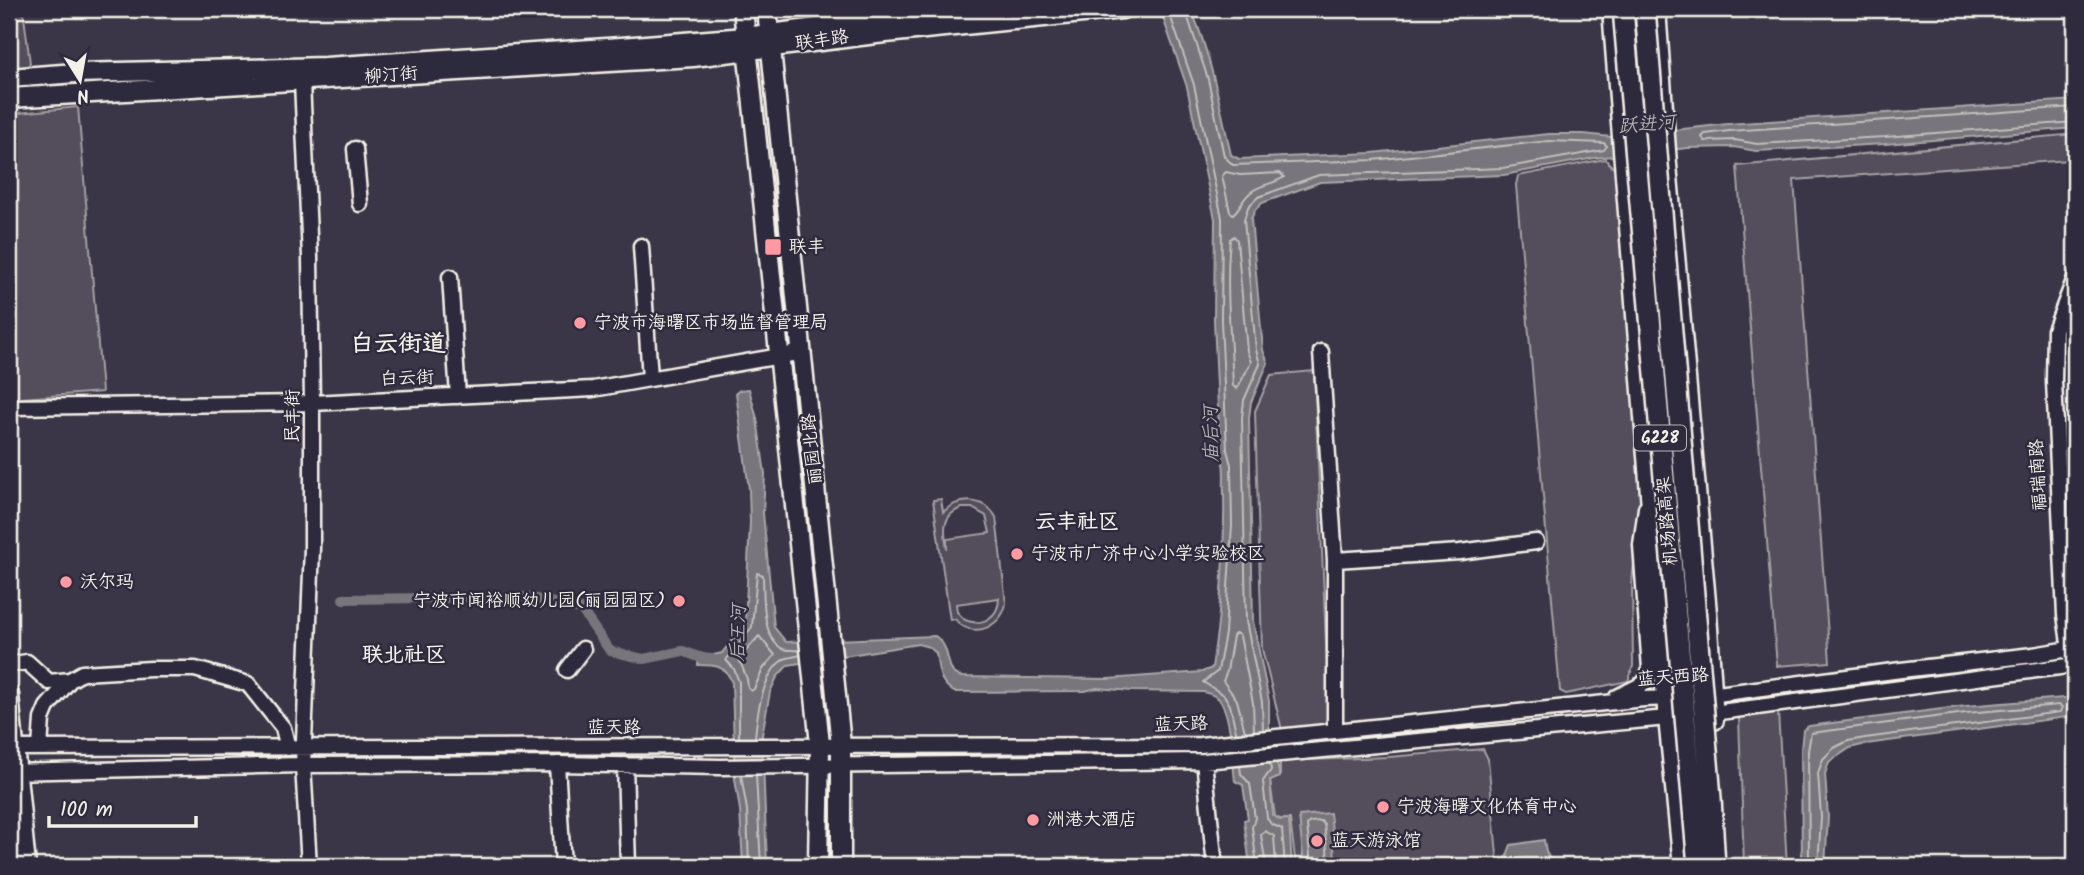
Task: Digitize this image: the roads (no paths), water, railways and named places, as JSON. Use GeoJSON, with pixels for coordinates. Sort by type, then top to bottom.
{"type":"FeatureCollection","features":[{"type":"Feature","properties":{"kind":"highway","name":"机场路高架"},"geometry":{"type":"LineString","coordinates":[[1623,9],[1698,866]]}},
{"type":"Feature","properties":{"kind":"highway","name":"机场路高架"},"geometry":{"type":"LineString","coordinates":[[1645,9],[1715,866]]}},
{"type":"Feature","properties":{"kind":"main road","name":"丽园北路"},"geometry":{"type":"LineString","coordinates":[[743,9],[820,744],[818,866]]}},
{"type":"Feature","properties":{"kind":"main road","name":"丽园北路"},"geometry":{"type":"LineString","coordinates":[[767,9],[841,745],[841,866]]}},
{"type":"Feature","properties":{"kind":"main road","name":"联丰路"},"geometry":{"type":"LineString","coordinates":[[771,41],[963,9]]}},
{"type":"Feature","properties":{"kind":"main road"},"geometry":{"type":"LineString","coordinates":[[1612,9],[1666,698],[1683,866]]}},
{"type":"Feature","properties":{"kind":"main road"},"geometry":{"type":"LineString","coordinates":[[1656,9],[1667,165],[1695,466],[1722,866]]}},
{"type":"Feature","properties":{"kind":"main road","name":"联丰路"},"geometry":{"type":"LineString","coordinates":[[771,41],[876,34],[1114,10]]}},
{"type":"Feature","properties":{"kind":"main road","name":"柳汀街"},"geometry":{"type":"LineString","coordinates":[[9,98],[771,41]]}},
{"type":"Feature","properties":{"kind":"main road","name":"柳汀街"},"geometry":{"type":"LineString","coordinates":[[9,78],[76,74],[303,75]]}},
{"type":"Feature","properties":{"kind":"main road"},"geometry":{"type":"LineString","coordinates":[[9,695],[13,772],[26,866]]}},
{"type":"Feature","properties":{"kind":"street","name":"民丰街"},"geometry":{"type":"LineString","coordinates":[[303,75],[312,403],[312,548],[303,748],[309,866]]}},
{"type":"Feature","properties":{"kind":"street"},"geometry":{"type":"LineString","coordinates":[[355,149],[360,204]]}},
{"type":"Feature","properties":{"kind":"street"},"geometry":{"type":"LineString","coordinates":[[641,246],[650,378]]}},
{"type":"Feature","properties":{"kind":"street"},"geometry":{"type":"LineString","coordinates":[[450,278],[458,396]]}},
{"type":"Feature","properties":{"kind":"street","name":"福瑞南路"},"geometry":{"type":"LineString","coordinates":[[2075,278],[2055,330],[2054,382],[2065,615],[2075,668]]}},
{"type":"Feature","properties":{"kind":"street","name":"白云街"},"geometry":{"type":"LineString","coordinates":[[9,407],[312,403],[593,389],[803,352]]}},
{"type":"Feature","properties":{"kind":"street"},"geometry":{"type":"LineString","coordinates":[[1321,352],[1335,560],[1335,731]]}},
{"type":"Feature","properties":{"kind":"street"},"geometry":{"type":"LineString","coordinates":[[1598,704],[1628,693],[1645,683],[1650,669],[1641,545],[1650,479]]}},
{"type":"Feature","properties":{"kind":"street"},"geometry":{"type":"LineString","coordinates":[[1335,560],[1460,552],[1536,542]]}},
{"type":"Feature","properties":{"kind":"street"},"geometry":{"type":"LineString","coordinates":[[567,670],[583,649]]}},
{"type":"Feature","properties":{"kind":"street","name":"蓝天西路"},"geometry":{"type":"LineString","coordinates":[[1224,758],[1668,718],[1713,705],[2072,649]]}},
{"type":"Feature","properties":{"kind":"street"},"geometry":{"type":"LineString","coordinates":[[9,665],[27,662],[48,682],[70,680]]}},
{"type":"Feature","properties":{"kind":"street","name":"蓝天西路"},"geometry":{"type":"LineString","coordinates":[[1272,738],[1666,698],[1713,705],[2075,668]]}},
{"type":"Feature","properties":{"kind":"street"},"geometry":{"type":"LineString","coordinates":[[40,748],[42,719],[47,707],[70,680],[82,673],[151,669],[195,669],[248,684],[284,728],[288,748]]}},
{"type":"Feature","properties":{"kind":"street","name":"蓝天路"},"geometry":{"type":"LineString","coordinates":[[12,748],[716,747],[759,744],[1108,746],[1200,744],[1272,738]]}},
{"type":"Feature","properties":{"kind":"street","name":"蓝天路"},"geometry":{"type":"LineString","coordinates":[[13,772],[303,765],[556,764],[720,767],[1204,761],[1224,758]]}},
{"type":"Feature","properties":{"kind":"street"},"geometry":{"type":"LineString","coordinates":[[1204,761],[1215,866]]}},
{"type":"Feature","properties":{"kind":"street"},"geometry":{"type":"LineString","coordinates":[[556,764],[563,866]]}},
{"type":"Feature","properties":{"kind":"street"},"geometry":{"type":"LineString","coordinates":[[625,765],[628,866]]}},
{"type":"Feature","properties":{"kind":"water","name":"后王河"},"geometry":{"type":"Polygon","coordinates":[[[1160,9],[1191,9],[1210,63],[1231,155],[1239,159],[1372,153],[1549,134],[1611,137],[1728,124],[2075,100],[2075,128],[1885,144],[1756,151],[1734,147],[1688,148],[1594,158],[1504,175],[1320,182],[1262,203],[1251,219],[1263,350],[1268,363],[1251,402],[1249,418],[1253,621],[1269,701],[1269,725],[1279,773],[1279,777],[1270,781],[1273,815],[1280,820],[1289,819],[1292,866],[1250,866],[1243,785],[1235,781],[1227,716],[1216,696],[1204,692],[1097,688],[1085,691],[954,692],[942,680],[936,653],[929,647],[918,644],[788,665],[777,677],[770,692],[762,735],[767,866],[743,866],[740,810],[735,779],[732,683],[723,669],[698,665],[700,653],[709,656],[722,653],[745,625],[750,522],[749,489],[736,393],[740,390],[749,389],[757,419],[765,474],[763,513],[774,627],[786,642],[935,636],[943,644],[954,674],[962,677],[1108,679],[1202,672],[1212,668],[1220,604],[1224,517],[1224,468],[1220,452],[1214,320],[1215,219],[1187,87],[1160,9]]]}},
{"type":"Feature","properties":{"kind":"water"},"geometry":{"type":"Polygon","coordinates":[[[2075,697],[2075,716],[1850,748],[1829,762],[1825,774],[1828,817],[1825,866],[1784,866],[1802,861],[1801,750],[1803,730],[1809,726],[1966,706],[2075,697]]]}},
{"type":"Feature","properties":{"kind":"water","name":"蓝天游泳馆"},"geometry":{"type":"Polygon","coordinates":[[[1330,813],[1336,866],[1304,866],[1299,816],[1330,813]]]}},
{"type":"Feature","properties":{"kind":"water"},"geometry":{"type":"Polygon","coordinates":[[[1544,840],[1546,852],[1554,866],[1503,866],[1511,845],[1544,840]]]}},
{"type":"Feature","properties":{"kind":"waterway"},"geometry":{"type":"LineString","coordinates":[[343,599],[527,597],[581,609],[610,651],[644,659],[683,651],[712,659]]}},
{"type":"Feature","properties":{"kind":"place","name":"联丰"},"geometry":{"type":"Point","coordinates":[773,247]}},
{"type":"Feature","properties":{"kind":"place","name":"宁波市海曙区市场监督管理局"},"geometry":{"type":"Point","coordinates":[580,323]}},
{"type":"Feature","properties":{"kind":"place","name":"宁波市广济中心小学实验校区"},"geometry":{"type":"Point","coordinates":[1017,554]}},
{"type":"Feature","properties":{"kind":"place","name":"沃尔玛"},"geometry":{"type":"Point","coordinates":[66,582]}},
{"type":"Feature","properties":{"kind":"place","name":"宁波市闻裕顺幼儿园(丽园园区)"},"geometry":{"type":"Point","coordinates":[679,601]}},
{"type":"Feature","properties":{"kind":"place","name":"宁波海曙文化体育中心"},"geometry":{"type":"Point","coordinates":[1383,807]}},
{"type":"Feature","properties":{"kind":"place","name":"洲港大酒店"},"geometry":{"type":"Point","coordinates":[1033,820]}},
{"type":"Feature","properties":{"kind":"place","name":"蓝天游泳馆"},"geometry":{"type":"Point","coordinates":[1317,841]}},
{"type":"Feature","properties":{"kind":"district","name":"白云街道"},"geometry":{"type":"Point","coordinates":[398,344]}},
{"type":"Feature","properties":{"kind":"district","name":"云丰社区"},"geometry":{"type":"Point","coordinates":[1077,522]}},
{"type":"Feature","properties":{"kind":"district","name":"联北社区"},"geometry":{"type":"Point","coordinates":[404,655]}},
{"type":"Feature","properties":{"kind":"water label","name":"跃进河"},"geometry":{"type":"Point","coordinates":[1647,125]}},
{"type":"Feature","properties":{"kind":"water label","name":"庙后河"},"geometry":{"type":"Point","coordinates":[1212,434]}}]}
